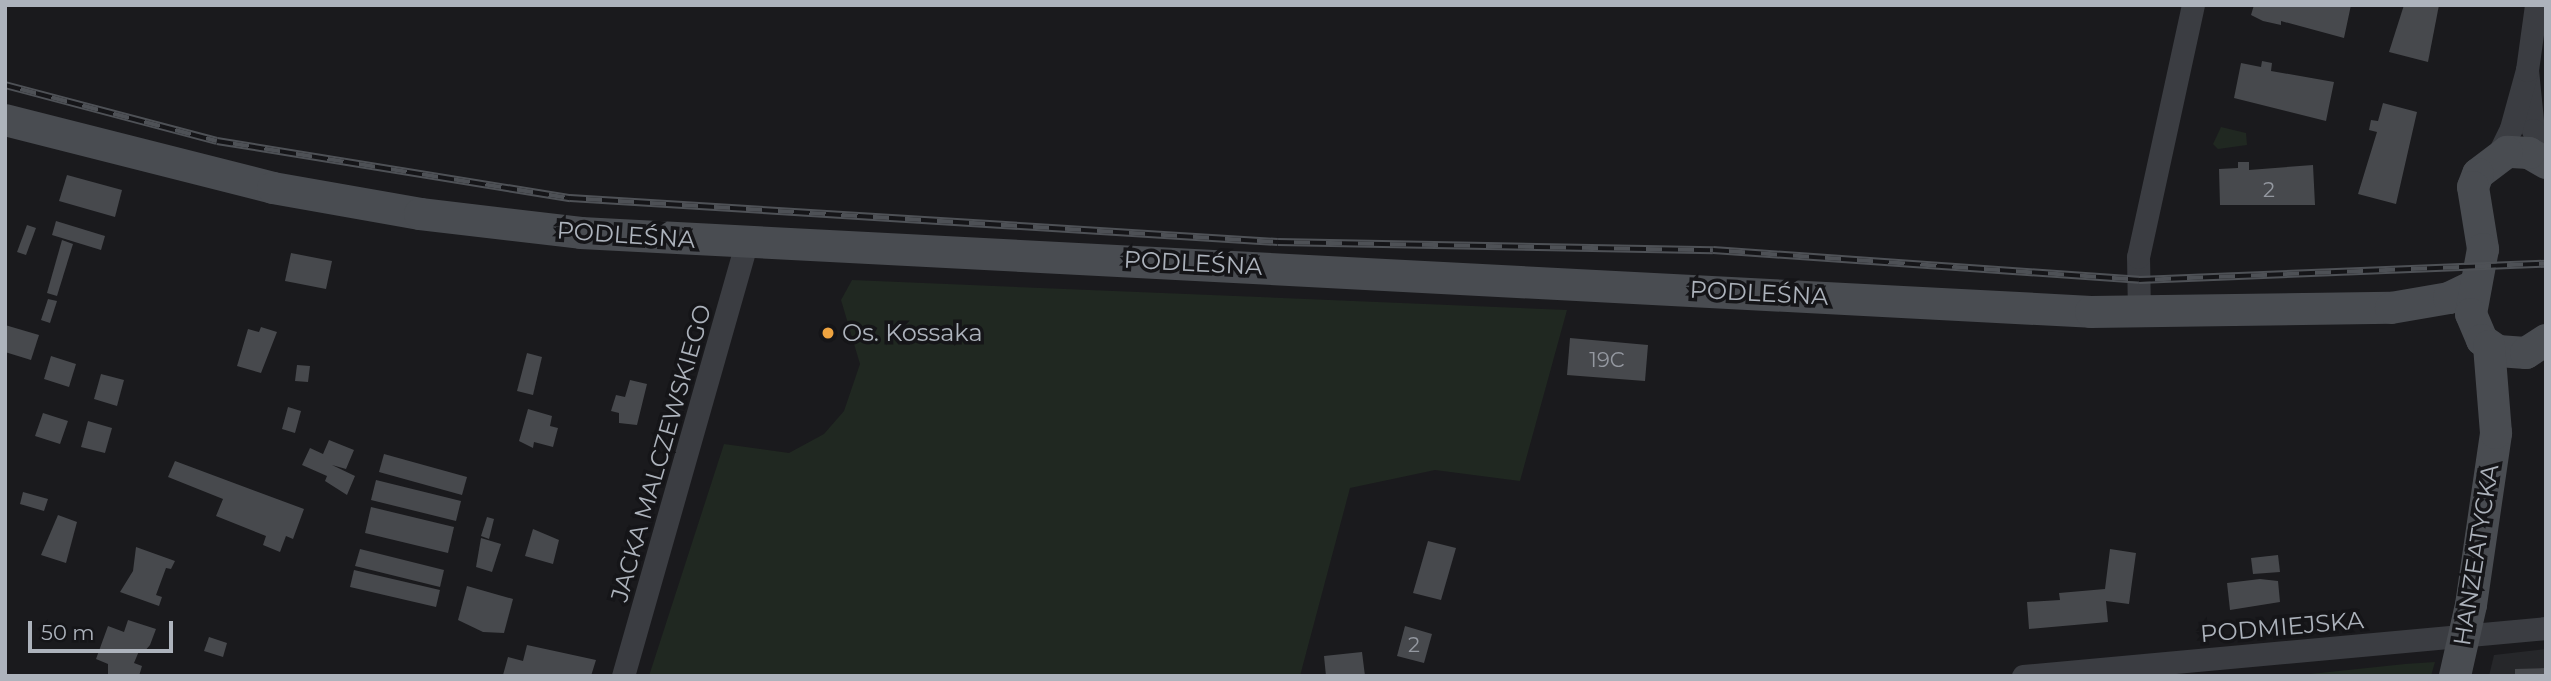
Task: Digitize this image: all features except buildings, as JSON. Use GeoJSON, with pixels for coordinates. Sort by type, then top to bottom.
{"type":"FeatureCollection","features":[{"type":"Feature","properties":{"kind":"street"},"geometry":{"type":"LineString","coordinates":[[2140,313],[2138,257],[2193,5]]}},
{"type":"Feature","properties":{"kind":"street"},"geometry":{"type":"LineString","coordinates":[[2498,155],[2511,128],[2527,70],[2536,5]]}},
{"type":"Feature","properties":{"kind":"street"},"geometry":{"type":"LineString","coordinates":[[2527,70],[2533,130],[2546,163]]}},
{"type":"Feature","properties":{"kind":"street","name":"PODLEŚNA"},"geometry":{"type":"LineString","coordinates":[[5,120],[205,173],[420,214],[524,228],[746,244],[1353,270],[2140,313],[2392,308],[2449,298],[2476,285]]}},
{"type":"Feature","properties":{"kind":"street"},"geometry":{"type":"LineString","coordinates":[[2498,155],[2521,151],[2546,163]]}},
{"type":"Feature","properties":{"kind":"street","name":"HANZEATYCKA"},"geometry":{"type":"LineString","coordinates":[[2496,433],[2483,339],[2471,314],[2483,249],[2473,187],[2482,168],[2498,155]]}},
{"type":"Feature","properties":{"kind":"street","name":"JACKA MALCZEWSKIEGO"},"geometry":{"type":"LineString","coordinates":[[624,676],[746,244]]}},
{"type":"Feature","properties":{"kind":"street","name":"PODLEŚNA"},"geometry":{"type":"LineString","coordinates":[[2392,308],[2449,320],[2517,354],[2541,344]]}},
{"type":"Feature","properties":{"kind":"street","name":"HANZEATYCKA"},"geometry":{"type":"LineString","coordinates":[[2455,676],[2465,636],[2496,433],[2516,378],[2541,344]]}},
{"type":"Feature","properties":{"kind":"street","name":"PODMIEJSKA"},"geometry":{"type":"LineString","coordinates":[[2023,676],[2546,628]]}},
{"type":"Feature","properties":{"kind":"shaded area"},"geometry":{"type":"Polygon","coordinates":[[[2221,127],[2246,133],[2247,145],[2218,149],[2213,144],[2221,127]]]}},
{"type":"Feature","properties":{"kind":"shaded area"},"geometry":{"type":"Polygon","coordinates":[[[852,280],[1567,310],[1520,481],[1435,470],[1350,488],[1300,676],[649,676],[724,444],[789,453],[824,434],[844,411],[860,364],[841,300],[852,280]]]}},
{"type":"Feature","properties":{"kind":"shaded area"},"geometry":{"type":"Polygon","coordinates":[[[2546,649],[2546,676],[2489,676],[2494,655],[2546,649]]]}},
{"type":"Feature","properties":{"kind":"shaded area"},"geometry":{"type":"Polygon","coordinates":[[[2435,662],[2431,676],[2291,676],[2405,664],[2435,662]]]}},
{"type":"Feature","properties":{"kind":"railway"},"geometry":{"type":"LineString","coordinates":[[5,85],[217,141],[570,198],[1278,242],[1713,250],[2139,280],[2546,264]]}},
{"type":"Feature","properties":{"kind":"place","name":"Os. Kossaka"},"geometry":{"type":"Point","coordinates":[828,333]}}]}
